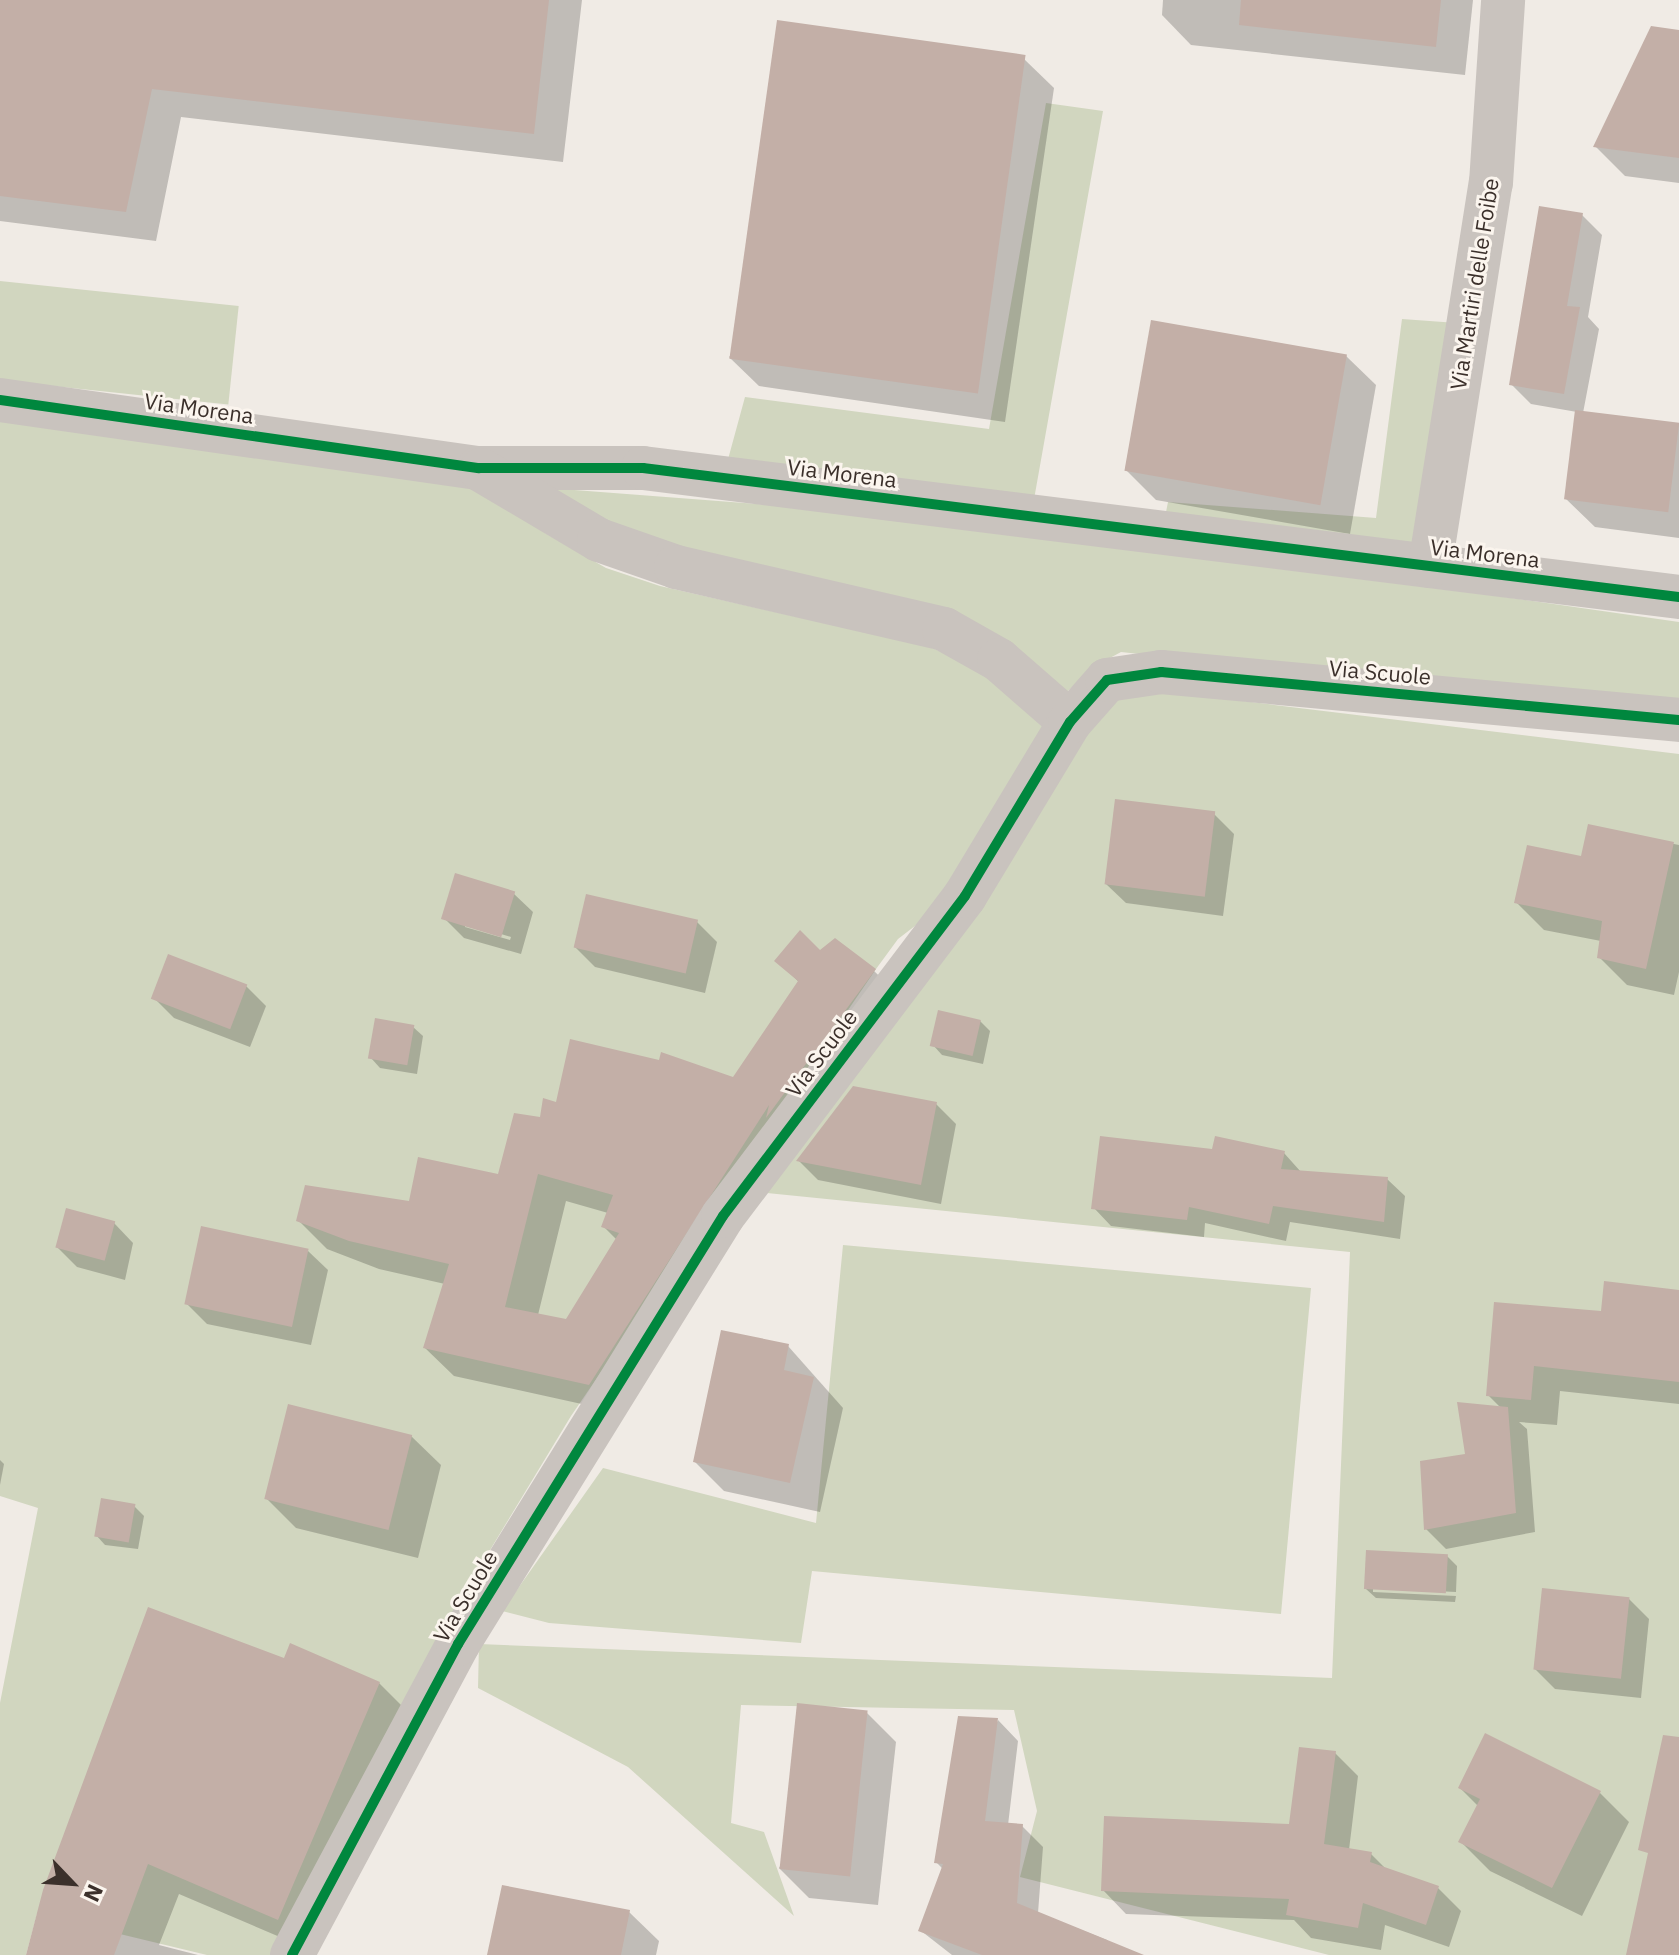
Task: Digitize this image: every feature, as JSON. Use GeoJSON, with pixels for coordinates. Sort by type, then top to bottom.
{"type":"FeatureCollection","features":[{"type":"Feature","properties":{"kind":"street","name":"Via Martiri delle Foibe"},"geometry":{"type":"LineString","coordinates":[[1430,566],[1491,183],[1503,0]]}},
{"type":"Feature","properties":{"kind":"street","name":"Via Morena"},"geometry":{"type":"LineString","coordinates":[[0,400],[479,468],[643,468],[1679,597]]}},
{"type":"Feature","properties":{"kind":"street"},"geometry":{"type":"LineString","coordinates":[[479,468],[599,540],[676,567],[944,629],[999,660],[1070,722]]}},
{"type":"Feature","properties":{"kind":"street","name":"Via Scuole"},"geometry":{"type":"LineString","coordinates":[[292,1955],[458,1644],[723,1216],[965,896],[1070,722],[1107,680],[1161,672],[1679,720]]}},
{"type":"Feature","properties":{"kind":"green space"},"geometry":{"type":"Polygon","coordinates":[[[1046,103],[1103,111],[1033,505],[724,474],[745,397],[989,429],[1046,103]]]}},
{"type":"Feature","properties":{"kind":"green space"},"geometry":{"type":"Polygon","coordinates":[[[0,281],[239,306],[228,405],[0,381],[0,281]]]}},
{"type":"Feature","properties":{"kind":"green space"},"geometry":{"type":"Polygon","coordinates":[[[1402,319],[1457,323],[1421,554],[1164,522],[1168,502],[1376,518],[1402,319]]]}},
{"type":"Feature","properties":{"kind":"green space"},"geometry":{"type":"Polygon","coordinates":[[[0,416],[484,485],[545,533],[606,568],[660,586],[930,647],[992,674],[1044,727],[937,909],[898,939],[876,969],[571,1416],[461,1598],[278,1955],[207,1955],[37,1914],[26,1955],[0,1955],[0,1703],[38,1508],[0,1496],[0,416]]]}},
{"type":"Feature","properties":{"kind":"green space"},"geometry":{"type":"Polygon","coordinates":[[[522,486],[966,520],[1679,622],[1679,712],[1121,652],[1097,665],[1061,697],[971,628],[667,555],[522,486]]]}},
{"type":"Feature","properties":{"kind":"green space"},"geometry":{"type":"Polygon","coordinates":[[[1135,688],[1679,754],[1679,1955],[1329,1955],[1020,1877],[1037,1811],[1014,1710],[741,1705],[731,1823],[764,1832],[794,1916],[628,1767],[478,1688],[479,1644],[1332,1678],[1350,1252],[758,1192],[1100,707],[1135,688]]]}},
{"type":"Feature","properties":{"kind":"green space"},"geometry":{"type":"Polygon","coordinates":[[[843,1245],[1311,1288],[1281,1614],[812,1571],[801,1643],[549,1623],[502,1611],[603,1468],[816,1523],[843,1245]]]}},
{"type":"Feature","properties":{"kind":"building"},"geometry":{"type":"Polygon","coordinates":[[[0,0],[549,0],[534,134],[152,89],[126,212],[0,196],[0,0]]]}},
{"type":"Feature","properties":{"kind":"building"},"geometry":{"type":"Polygon","coordinates":[[[1241,0],[1441,0],[1436,47],[1239,25],[1241,0]]]}},
{"type":"Feature","properties":{"kind":"building"},"geometry":{"type":"Polygon","coordinates":[[[777,20],[1026,55],[978,394],[729,359],[777,20]]]}},
{"type":"Feature","properties":{"kind":"building"},"geometry":{"type":"Polygon","coordinates":[[[1651,26],[1679,30],[1679,158],[1593,147],[1651,26]]]}},
{"type":"Feature","properties":{"kind":"building"},"geometry":{"type":"Polygon","coordinates":[[[1539,206],[1583,213],[1567,306],[1580,307],[1564,394],[1509,385],[1539,206]]]}},
{"type":"Feature","properties":{"kind":"building"},"geometry":{"type":"Polygon","coordinates":[[[1151,320],[1347,355],[1320,505],[1124,471],[1151,320]]]}},
{"type":"Feature","properties":{"kind":"building"},"geometry":{"type":"Polygon","coordinates":[[[1575,410],[1679,423],[1668,512],[1564,499],[1575,410]]]}},
{"type":"Feature","properties":{"kind":"building"},"geometry":{"type":"Polygon","coordinates":[[[1115,799],[1215,811],[1205,897],[1105,884],[1115,799]]]}},
{"type":"Feature","properties":{"kind":"building"},"geometry":{"type":"Polygon","coordinates":[[[1588,824],[1674,842],[1646,969],[1597,958],[1602,921],[1514,903],[1527,845],[1581,856],[1588,824]]]}},
{"type":"Feature","properties":{"kind":"building"},"geometry":{"type":"Polygon","coordinates":[[[455,873],[515,891],[501,937],[441,919],[455,873]]]}},
{"type":"Feature","properties":{"kind":"building"},"geometry":{"type":"Polygon","coordinates":[[[586,894],[698,920],[686,973],[574,948],[586,894]]]}},
{"type":"Feature","properties":{"kind":"building"},"geometry":{"type":"Polygon","coordinates":[[[800,930],[820,950],[835,938],[876,969],[766,1118],[769,1105],[589,1385],[423,1348],[449,1264],[349,1241],[296,1221],[305,1185],[409,1201],[418,1157],[498,1174],[514,1113],[540,1117],[543,1098],[556,1102],[570,1039],[659,1060],[661,1052],[733,1077],[798,981],[774,961],[800,930]],[[538,1174],[505,1307],[566,1319],[619,1233],[601,1227],[613,1195],[538,1174]]]}},
{"type":"Feature","properties":{"kind":"building"},"geometry":{"type":"Polygon","coordinates":[[[168,954],[247,984],[230,1029],[151,999],[168,954]]]}},
{"type":"Feature","properties":{"kind":"building"},"geometry":{"type":"Polygon","coordinates":[[[938,1010],[981,1020],[973,1056],[930,1046],[938,1010]]]}},
{"type":"Feature","properties":{"kind":"building"},"geometry":{"type":"Polygon","coordinates":[[[375,1018],[414,1025],[407,1065],[368,1058],[375,1018]]]}},
{"type":"Feature","properties":{"kind":"building"},"geometry":{"type":"Polygon","coordinates":[[[853,1086],[937,1102],[921,1185],[796,1161],[853,1086]]]}},
{"type":"Feature","properties":{"kind":"building"},"geometry":{"type":"Polygon","coordinates":[[[1100,1136],[1212,1149],[1215,1136],[1285,1151],[1281,1169],[1388,1177],[1384,1222],[1273,1206],[1269,1224],[1189,1207],[1187,1220],[1091,1209],[1100,1136]]]}},
{"type":"Feature","properties":{"kind":"building"},"geometry":{"type":"Polygon","coordinates":[[[66,1208],[115,1221],[105,1261],[55,1248],[66,1208]]]}},
{"type":"Feature","properties":{"kind":"building"},"geometry":{"type":"Polygon","coordinates":[[[201,1226],[309,1249],[292,1327],[184,1304],[201,1226]]]}},
{"type":"Feature","properties":{"kind":"building"},"geometry":{"type":"Polygon","coordinates":[[[1604,1281],[1679,1290],[1679,1382],[1534,1366],[1531,1400],[1486,1396],[1494,1302],[1601,1311],[1604,1281]]]}},
{"type":"Feature","properties":{"kind":"building"},"geometry":{"type":"Polygon","coordinates":[[[721,1330],[789,1344],[784,1370],[814,1377],[790,1483],[693,1462],[721,1330]]]}},
{"type":"Feature","properties":{"kind":"building"},"geometry":{"type":"Polygon","coordinates":[[[1457,1402],[1508,1407],[1516,1513],[1424,1530],[1420,1461],[1465,1454],[1457,1402]]]}},
{"type":"Feature","properties":{"kind":"building"},"geometry":{"type":"Polygon","coordinates":[[[288,1404],[412,1435],[388,1530],[264,1499],[288,1404]]]}},
{"type":"Feature","properties":{"kind":"building"},"geometry":{"type":"Polygon","coordinates":[[[101,1498],[135,1504],[129,1542],[94,1536],[101,1498]]]}},
{"type":"Feature","properties":{"kind":"building"},"geometry":{"type":"Polygon","coordinates":[[[1366,1550],[1448,1554],[1446,1593],[1364,1589],[1366,1550]]]}},
{"type":"Feature","properties":{"kind":"building"},"geometry":{"type":"Polygon","coordinates":[[[1542,1588],[1630,1597],[1621,1679],[1533,1670],[1542,1588]]]}},
{"type":"Feature","properties":{"kind":"building"},"geometry":{"type":"Polygon","coordinates":[[[148,1607],[284,1658],[290,1643],[380,1682],[278,1920],[148,1864],[114,1955],[26,1955],[43,1890],[148,1607]]]}},
{"type":"Feature","properties":{"kind":"building"},"geometry":{"type":"Polygon","coordinates":[[[797,1703],[868,1710],[850,1877],[780,1869],[797,1703]]]}},
{"type":"Feature","properties":{"kind":"building"},"geometry":{"type":"Polygon","coordinates":[[[958,1716],[998,1718],[985,1821],[1023,1824],[1017,1903],[1144,1955],[982,1955],[918,1931],[943,1864],[934,1863],[958,1716]]]}},
{"type":"Feature","properties":{"kind":"building"},"geometry":{"type":"Polygon","coordinates":[[[1485,1733],[1601,1791],[1552,1888],[1458,1842],[1480,1799],[1458,1788],[1485,1733]]]}},
{"type":"Feature","properties":{"kind":"building"},"geometry":{"type":"Polygon","coordinates":[[[1663,1735],[1679,1737],[1679,1955],[1626,1955],[1648,1853],[1638,1850],[1663,1735]]]}},
{"type":"Feature","properties":{"kind":"building"},"geometry":{"type":"Polygon","coordinates":[[[1299,1747],[1336,1751],[1324,1844],[1372,1852],[1370,1862],[1439,1886],[1426,1925],[1363,1903],[1358,1928],[1286,1915],[1289,1899],[1101,1891],[1104,1816],[1289,1824],[1299,1747]]]}},
{"type":"Feature","properties":{"kind":"building"},"geometry":{"type":"Polygon","coordinates":[[[502,1885],[630,1910],[621,1955],[487,1955],[502,1885]]]}},
{"type":"Feature","properties":{"kind":"cycle path"},"geometry":{"type":"LineString","coordinates":[[0,400],[479,468],[643,468],[1679,597]]}},
{"type":"Feature","properties":{"kind":"cycle path"},"geometry":{"type":"LineString","coordinates":[[292,1955],[458,1644],[723,1216],[965,896],[1070,722],[1107,680],[1161,672],[1679,720]]}}]}
